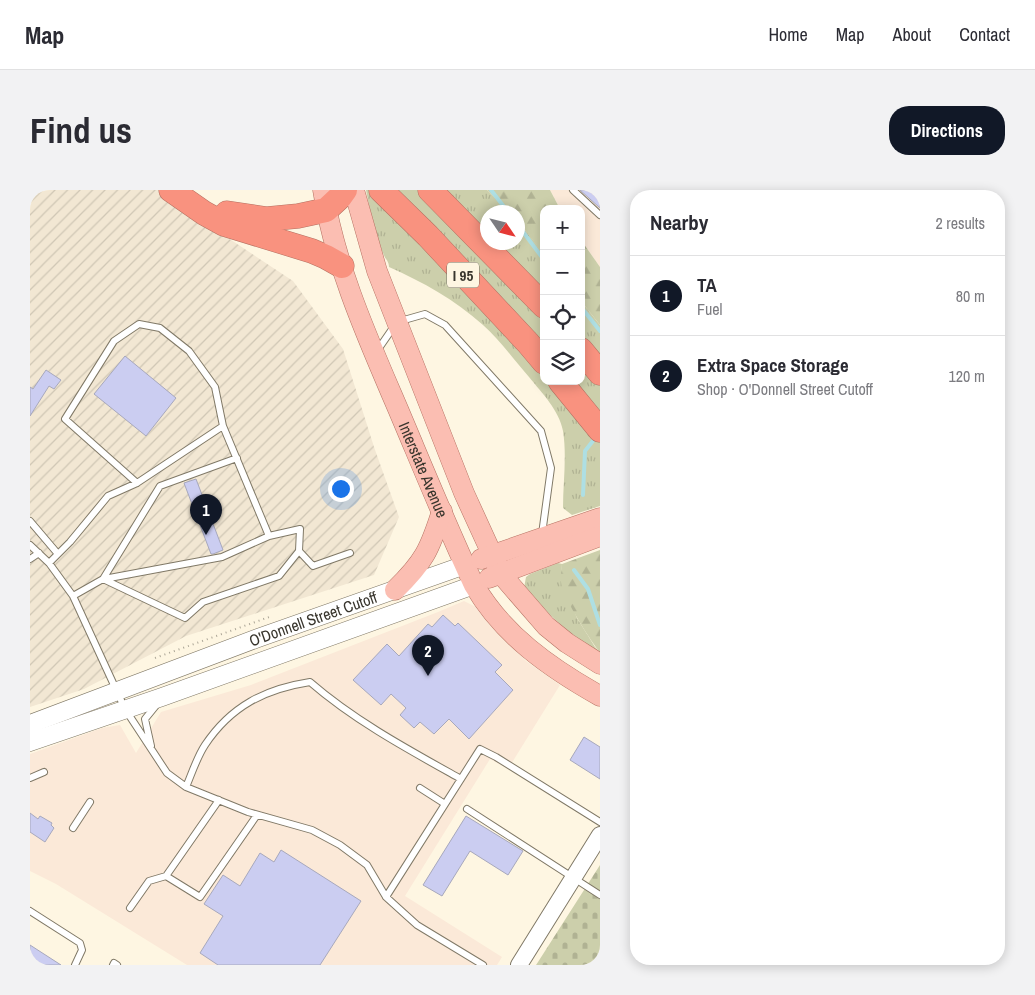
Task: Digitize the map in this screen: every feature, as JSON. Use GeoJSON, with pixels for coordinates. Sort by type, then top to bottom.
{"type":"FeatureCollection","features":[{"type":"Feature","properties":{"kind":"highway"},"geometry":{"type":"LineString","coordinates":[[178,195],[228,214],[267,219],[298,216],[324,200],[340,197],[345,190]]}},
{"type":"Feature","properties":{"kind":"highway","name":"I 95"},"geometry":{"type":"LineString","coordinates":[[381,190],[428,236],[540,357]]}},
{"type":"Feature","properties":{"kind":"highway","name":"I 95"},"geometry":{"type":"LineString","coordinates":[[430,190],[540,302]]}},
{"type":"Feature","properties":{"kind":"highway"},"geometry":{"type":"LineString","coordinates":[[178,195],[224,224],[312,251],[342,266]]}},
{"type":"Feature","properties":{"kind":"highway"},"geometry":{"type":"LineString","coordinates":[[585,355],[600,373]]}},
{"type":"Feature","properties":{"kind":"highway"},"geometry":{"type":"LineString","coordinates":[[563,385],[600,430]]}},
{"type":"Feature","properties":{"kind":"main road","name":"Interstate Avenue"},"geometry":{"type":"LineString","coordinates":[[354,190],[377,271],[464,493],[501,574],[546,626],[567,643],[600,664]]}},
{"type":"Feature","properties":{"kind":"main road","name":"Interstate Avenue"},"geometry":{"type":"LineString","coordinates":[[324,200],[342,266],[375,355],[464,565],[484,602],[526,646],[565,676],[600,696]]}},
{"type":"Feature","properties":{"kind":"main road"},"geometry":{"type":"LineString","coordinates":[[395,590],[414,572],[424,557],[432,543],[442,510]]}},
{"type":"Feature","properties":{"kind":"main road","name":"O'Donnell Street Cutoff"},"geometry":{"type":"LineString","coordinates":[[30,724],[258,638],[600,518]]}},
{"type":"Feature","properties":{"kind":"main road","name":"O'Donnell Street Cutoff"},"geometry":{"type":"LineString","coordinates":[[30,742],[162,697],[474,584],[600,536]]}},
{"type":"Feature","properties":{"kind":"street"},"geometry":{"type":"LineString","coordinates":[[519,965],[600,835]]}},
{"type":"Feature","properties":{"kind":"lane"},"geometry":{"type":"LineString","coordinates":[[573,190],[600,215]]}},
{"type":"Feature","properties":{"kind":"lane"},"geometry":{"type":"LineString","coordinates":[[375,355],[397,322],[425,314],[445,325],[541,431],[551,468],[541,538]]}},
{"type":"Feature","properties":{"kind":"lane"},"geometry":{"type":"LineString","coordinates":[[137,483],[65,418],[114,341],[139,324],[160,328],[190,351],[215,387],[223,426],[269,536]]}},
{"type":"Feature","properties":{"kind":"lane"},"geometry":{"type":"LineString","coordinates":[[49,563],[108,496],[137,483],[223,426]]}},
{"type":"Feature","properties":{"kind":"lane"},"geometry":{"type":"LineString","coordinates":[[103,579],[160,486],[237,458]]}},
{"type":"Feature","properties":{"kind":"lane"},"geometry":{"type":"LineString","coordinates":[[30,520],[58,554]]}},
{"type":"Feature","properties":{"kind":"lane"},"geometry":{"type":"LineString","coordinates":[[72,596],[103,579],[222,557],[269,536],[300,529],[299,552],[279,576],[203,602],[185,618],[103,579]]}},
{"type":"Feature","properties":{"kind":"lane"},"geometry":{"type":"LineString","coordinates":[[30,545],[49,563],[72,596],[125,709],[167,773],[186,787],[256,815],[312,830],[340,846],[367,865],[386,897],[417,925],[483,965]]}},
{"type":"Feature","properties":{"kind":"lane"},"geometry":{"type":"LineString","coordinates":[[299,552],[313,566],[350,553]]}},
{"type":"Feature","properties":{"kind":"lane"},"geometry":{"type":"LineString","coordinates":[[30,559],[39,553]]}},
{"type":"Feature","properties":{"kind":"lane"},"geometry":{"type":"LineString","coordinates":[[186,787],[204,745],[232,713],[262,694],[310,682],[332,701],[461,779]]}},
{"type":"Feature","properties":{"kind":"lane"},"geometry":{"type":"LineString","coordinates":[[152,752],[145,719],[162,697]]}},
{"type":"Feature","properties":{"kind":"lane"},"geometry":{"type":"LineString","coordinates":[[386,897],[480,749],[600,822]]}},
{"type":"Feature","properties":{"kind":"lane"},"geometry":{"type":"LineString","coordinates":[[30,778],[44,772]]}},
{"type":"Feature","properties":{"kind":"lane"},"geometry":{"type":"LineString","coordinates":[[420,788],[446,804]]}},
{"type":"Feature","properties":{"kind":"lane"},"geometry":{"type":"LineString","coordinates":[[130,908],[149,881],[166,876],[219,800]]}},
{"type":"Feature","properties":{"kind":"lane"},"geometry":{"type":"LineString","coordinates":[[74,828],[90,802]]}},
{"type":"Feature","properties":{"kind":"lane"},"geometry":{"type":"LineString","coordinates":[[467,810],[600,896]]}},
{"type":"Feature","properties":{"kind":"lane"},"geometry":{"type":"LineString","coordinates":[[166,876],[200,898],[256,815]]}},
{"type":"Feature","properties":{"kind":"lane"},"geometry":{"type":"LineString","coordinates":[[30,911],[80,943],[82,950],[75,965]]}},
{"type":"Feature","properties":{"kind":"shaded area"},"geometry":{"type":"Polygon","coordinates":[[[30,190],[161,190],[201,220],[293,281],[343,349],[374,447],[399,517],[374,575],[186,636],[84,689],[30,707],[30,190]]]}},
{"type":"Feature","properties":{"kind":"shaded area"},"geometry":{"type":"Polygon","coordinates":[[[550,190],[600,190],[600,267],[585,246],[585,205],[558,205],[550,190]]]}},
{"type":"Feature","properties":{"kind":"shaded area"},"geometry":{"type":"Polygon","coordinates":[[[464,601],[476,607],[526,661],[560,685],[508,769],[490,759],[405,896],[502,957],[497,965],[187,965],[56,884],[30,871],[30,754],[102,728],[120,725],[136,753],[161,712],[251,685],[464,601]]]}},
{"type":"Feature","properties":{"kind":"green space"},"geometry":{"type":"Polygon","coordinates":[[[366,190],[487,190],[503,205],[480,205],[480,250],[525,250],[525,230],[540,249],[540,385],[585,385],[585,306],[600,325],[600,506],[572,515],[563,508],[564,440],[561,423],[554,409],[507,350],[483,325],[438,292],[389,267],[371,214],[366,190]]]}},
{"type":"Feature","properties":{"kind":"green space"},"geometry":{"type":"Polygon","coordinates":[[[487,190],[550,190],[558,205],[540,205],[540,250],[525,230],[525,205],[503,205],[487,190]]]}},
{"type":"Feature","properties":{"kind":"green space"},"geometry":{"type":"Polygon","coordinates":[[[585,246],[600,267],[600,325],[585,306],[585,246]]]}},
{"type":"Feature","properties":{"kind":"green space"},"geometry":{"type":"Polygon","coordinates":[[[600,550],[600,652],[568,602],[562,588],[561,579],[562,564],[600,550]]]}},
{"type":"Feature","properties":{"kind":"green space"},"geometry":{"type":"Polygon","coordinates":[[[558,563],[562,564],[561,579],[577,618],[600,652],[600,655],[560,624],[524,588],[526,577],[530,574],[558,563]]]}},
{"type":"Feature","properties":{"kind":"green space"},"geometry":{"type":"Polygon","coordinates":[[[600,865],[600,965],[536,965],[538,962],[600,865]]]}},
{"type":"Feature","properties":{"kind":"building"},"geometry":{"type":"Polygon","coordinates":[[[580,190],[600,190],[600,208],[580,190]]]}},
{"type":"Feature","properties":{"kind":"building"},"geometry":{"type":"Polygon","coordinates":[[[125,356],[176,398],[146,436],[94,394],[125,356]]]}},
{"type":"Feature","properties":{"kind":"building"},"geometry":{"type":"Polygon","coordinates":[[[46,370],[61,380],[54,389],[49,386],[30,416],[30,387],[33,389],[46,370]]]}},
{"type":"Feature","properties":{"kind":"building"},"geometry":{"type":"Polygon","coordinates":[[[196,479],[223,550],[213,554],[211,554],[184,483],[196,479]]]}},
{"type":"Feature","properties":{"kind":"building"},"geometry":{"type":"Polygon","coordinates":[[[443,615],[455,626],[458,623],[502,665],[495,672],[513,690],[469,739],[449,719],[434,734],[420,722],[414,728],[400,715],[406,708],[391,694],[381,705],[353,680],[387,644],[399,656],[428,624],[432,627],[443,615]]]}},
{"type":"Feature","properties":{"kind":"building"},"geometry":{"type":"Polygon","coordinates":[[[584,737],[600,747],[600,779],[570,760],[584,737]]]}},
{"type":"Feature","properties":{"kind":"building"},"geometry":{"type":"Polygon","coordinates":[[[30,813],[38,819],[40,816],[52,823],[51,825],[54,828],[45,842],[30,832],[30,813]]]}},
{"type":"Feature","properties":{"kind":"building"},"geometry":{"type":"Polygon","coordinates":[[[466,816],[523,851],[508,875],[470,851],[442,896],[423,885],[466,816]]]}},
{"type":"Feature","properties":{"kind":"building"},"geometry":{"type":"Polygon","coordinates":[[[281,850],[361,901],[320,965],[218,965],[200,953],[223,916],[204,904],[223,875],[240,886],[260,853],[274,862],[281,850]]]}},
{"type":"Feature","properties":{"kind":"building"},"geometry":{"type":"Polygon","coordinates":[[[30,945],[61,965],[30,965],[30,945]]]}},
{"type":"Feature","properties":{"kind":"waterway"},"geometry":{"type":"LineString","coordinates":[[491,190],[503,205]]}},
{"type":"Feature","properties":{"kind":"waterway"},"geometry":{"type":"LineString","coordinates":[[525,234],[540,255]]}},
{"type":"Feature","properties":{"kind":"waterway"},"geometry":{"type":"LineString","coordinates":[[585,312],[600,331]]}},
{"type":"Feature","properties":{"kind":"waterway"},"geometry":{"type":"LineString","coordinates":[[583,495],[585,451],[596,437]]}},
{"type":"Feature","properties":{"kind":"waterway"},"geometry":{"type":"LineString","coordinates":[[574,570],[588,589],[600,625]]}},
{"type":"Feature","properties":{"kind":"place","name":"TA"},"geometry":{"type":"Point","coordinates":[206,535]}},
{"type":"Feature","properties":{"kind":"place","name":"Extra Space Storage"},"geometry":{"type":"Point","coordinates":[428,676]}}]}
